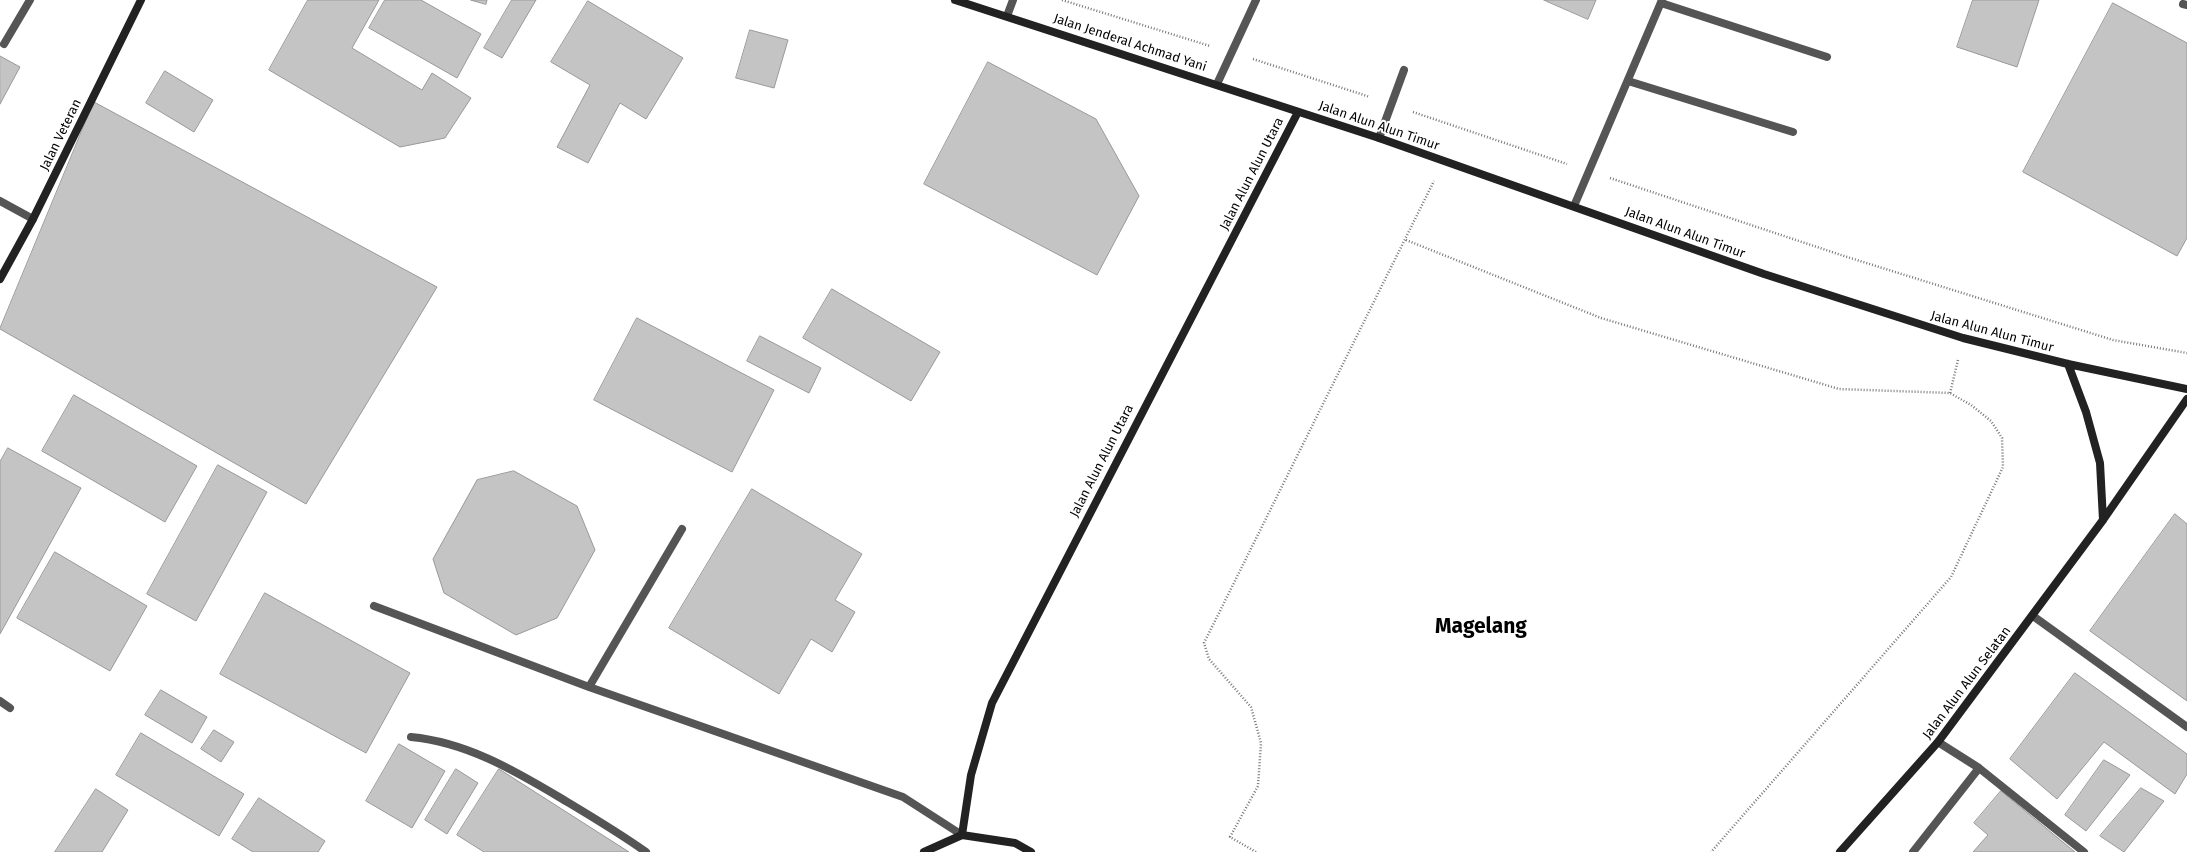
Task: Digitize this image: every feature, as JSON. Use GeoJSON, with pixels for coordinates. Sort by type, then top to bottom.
{"type":"FeatureCollection","features":[{"type":"Feature","properties":{"kind":"main road","name":"Jalan Veteran"},"geometry":{"type":"LineString","coordinates":[[0,279],[33,218],[141,0]]}},
{"type":"Feature","properties":{"kind":"main road","name":"Jalan Jenderal Achmad Yani"},"geometry":{"type":"LineString","coordinates":[[955,0],[1217,84],[1298,112]]}},
{"type":"Feature","properties":{"kind":"main road","name":"Jalan Alun Alun Timur"},"geometry":{"type":"LineString","coordinates":[[1298,112],[1443,160],[1764,274],[1963,338],[2068,364],[2187,389]]}},
{"type":"Feature","properties":{"kind":"main road","name":"Jalan Alun Alun Utara"},"geometry":{"type":"LineString","coordinates":[[962,835],[971,775],[992,703],[1298,112]]}},
{"type":"Feature","properties":{"kind":"main road"},"geometry":{"type":"LineString","coordinates":[[2068,364],[2086,412],[2100,463],[2103,520]]}},
{"type":"Feature","properties":{"kind":"main road","name":"Jalan Alun Alun Selatan"},"geometry":{"type":"LineString","coordinates":[[1840,852],[1938,742],[2103,520],[2187,399]]}},
{"type":"Feature","properties":{"kind":"main road"},"geometry":{"type":"LineString","coordinates":[[924,852],[962,835],[1015,842],[1031,852]]}},
{"type":"Feature","properties":{"kind":"street"},"geometry":{"type":"LineString","coordinates":[[4,44],[30,0]]}},
{"type":"Feature","properties":{"kind":"street"},"geometry":{"type":"LineString","coordinates":[[1007,16],[1013,0]]}},
{"type":"Feature","properties":{"kind":"street"},"geometry":{"type":"LineString","coordinates":[[1217,84],[1233,53],[1256,0]]}},
{"type":"Feature","properties":{"kind":"street"},"geometry":{"type":"LineString","coordinates":[[1574,206],[1662,2],[1827,57]]}},
{"type":"Feature","properties":{"kind":"street"},"geometry":{"type":"LineString","coordinates":[[1379,138],[1404,70]]}},
{"type":"Feature","properties":{"kind":"street"},"geometry":{"type":"LineString","coordinates":[[1628,82],[1793,132]]}},
{"type":"Feature","properties":{"kind":"street"},"geometry":{"type":"LineString","coordinates":[[0,201],[33,218]]}},
{"type":"Feature","properties":{"kind":"street"},"geometry":{"type":"LineString","coordinates":[[589,687],[682,530]]}},
{"type":"Feature","properties":{"kind":"street"},"geometry":{"type":"LineString","coordinates":[[374,606],[589,687],[903,798],[962,835]]}},
{"type":"Feature","properties":{"kind":"street"},"geometry":{"type":"LineString","coordinates":[[2033,616],[2187,727]]}},
{"type":"Feature","properties":{"kind":"street"},"geometry":{"type":"LineString","coordinates":[[0,701],[10,708]]}},
{"type":"Feature","properties":{"kind":"street"},"geometry":{"type":"LineString","coordinates":[[411,737],[430,738],[464,748],[511,768],[615,830],[646,852]]}},
{"type":"Feature","properties":{"kind":"street"},"geometry":{"type":"LineString","coordinates":[[1938,742],[1979,768],[2084,852]]}},
{"type":"Feature","properties":{"kind":"street"},"geometry":{"type":"LineString","coordinates":[[1912,852],[1979,768]]}},
{"type":"Feature","properties":{"kind":"path"},"geometry":{"type":"LineString","coordinates":[[1062,0],[1233,53],[1392,105],[1844,256],[2113,340],[2187,353]]}},
{"type":"Feature","properties":{"kind":"path"},"geometry":{"type":"LineString","coordinates":[[1256,852],[1230,837],[1258,786],[1261,743],[1251,707],[1208,659],[1204,643],[1406,240],[1443,160]]}},
{"type":"Feature","properties":{"kind":"path"},"geometry":{"type":"LineString","coordinates":[[1406,240],[1601,318],[1839,389],[1950,393],[1971,404],[1991,421],[2002,438],[2003,466],[1951,577],[1711,852]]}},
{"type":"Feature","properties":{"kind":"path"},"geometry":{"type":"LineString","coordinates":[[1950,393],[1963,338]]}},
{"type":"Feature","properties":{"kind":"building"},"geometry":{"type":"Polygon","coordinates":[[[308,0],[379,0],[352,48],[422,90],[432,73],[471,98],[445,138],[400,147],[269,70],[308,0]]]}},
{"type":"Feature","properties":{"kind":"building"},"geometry":{"type":"Polygon","coordinates":[[[385,0],[421,0],[481,34],[457,78],[369,28],[385,0]]]}},
{"type":"Feature","properties":{"kind":"building"},"geometry":{"type":"Polygon","coordinates":[[[471,0],[487,0],[486,4],[471,0]]]}},
{"type":"Feature","properties":{"kind":"building"},"geometry":{"type":"Polygon","coordinates":[[[512,0],[536,0],[502,58],[484,48],[512,0]]]}},
{"type":"Feature","properties":{"kind":"building"},"geometry":{"type":"Polygon","coordinates":[[[1544,0],[1596,0],[1588,19],[1544,0]]]}},
{"type":"Feature","properties":{"kind":"building"},"geometry":{"type":"Polygon","coordinates":[[[1973,0],[2039,0],[2017,67],[1957,47],[1973,0]]]}},
{"type":"Feature","properties":{"kind":"building"},"geometry":{"type":"Polygon","coordinates":[[[588,1],[683,58],[646,119],[620,103],[588,163],[557,147],[590,85],[551,62],[588,1]]]}},
{"type":"Feature","properties":{"kind":"building"},"geometry":{"type":"Polygon","coordinates":[[[2113,3],[2187,43],[2187,238],[2177,256],[2023,172],[2113,3]]]}},
{"type":"Feature","properties":{"kind":"building"},"geometry":{"type":"Polygon","coordinates":[[[750,30],[788,40],[774,88],[736,78],[750,30]]]}},
{"type":"Feature","properties":{"kind":"building"},"geometry":{"type":"Polygon","coordinates":[[[0,56],[20,67],[0,104],[0,56]]]}},
{"type":"Feature","properties":{"kind":"building"},"geometry":{"type":"Polygon","coordinates":[[[988,62],[1096,119],[1139,196],[1097,275],[924,184],[988,62]]]}},
{"type":"Feature","properties":{"kind":"building"},"geometry":{"type":"Polygon","coordinates":[[[165,71],[213,100],[194,132],[146,103],[165,71]]]}},
{"type":"Feature","properties":{"kind":"building"},"geometry":{"type":"Polygon","coordinates":[[[94,102],[437,287],[306,504],[0,329],[94,102]]]}},
{"type":"Feature","properties":{"kind":"building"},"geometry":{"type":"Polygon","coordinates":[[[832,289],[940,352],[911,401],[803,338],[832,289]]]}},
{"type":"Feature","properties":{"kind":"building"},"geometry":{"type":"Polygon","coordinates":[[[637,318],[774,390],[732,472],[594,400],[637,318]]]}},
{"type":"Feature","properties":{"kind":"building"},"geometry":{"type":"Polygon","coordinates":[[[760,336],[821,368],[809,393],[747,361],[760,336]]]}},
{"type":"Feature","properties":{"kind":"building"},"geometry":{"type":"Polygon","coordinates":[[[74,395],[197,466],[165,522],[42,451],[74,395]]]}},
{"type":"Feature","properties":{"kind":"building"},"geometry":{"type":"Polygon","coordinates":[[[8,448],[81,488],[0,634],[0,462],[8,448]]]}},
{"type":"Feature","properties":{"kind":"building"},"geometry":{"type":"Polygon","coordinates":[[[218,465],[267,492],[196,621],[147,594],[218,465]]]}},
{"type":"Feature","properties":{"kind":"building"},"geometry":{"type":"Polygon","coordinates":[[[514,471],[577,506],[595,550],[557,618],[516,635],[444,593],[433,559],[477,480],[514,471]]]}},
{"type":"Feature","properties":{"kind":"building"},"geometry":{"type":"Polygon","coordinates":[[[752,489],[862,554],[835,600],[855,612],[832,652],[811,639],[779,694],[669,628],[752,489]]]}},
{"type":"Feature","properties":{"kind":"building"},"geometry":{"type":"Polygon","coordinates":[[[2175,514],[2187,524],[2187,701],[2090,631],[2175,514]]]}},
{"type":"Feature","properties":{"kind":"building"},"geometry":{"type":"Polygon","coordinates":[[[55,552],[147,606],[110,671],[17,618],[55,552]]]}},
{"type":"Feature","properties":{"kind":"building"},"geometry":{"type":"Polygon","coordinates":[[[265,593],[410,673],[366,753],[220,674],[265,593]]]}},
{"type":"Feature","properties":{"kind":"building"},"geometry":{"type":"Polygon","coordinates":[[[2075,673],[2187,754],[2187,774],[2175,794],[2104,742],[2057,799],[2010,759],[2075,673]]]}},
{"type":"Feature","properties":{"kind":"building"},"geometry":{"type":"Polygon","coordinates":[[[161,690],[207,717],[192,743],[145,715],[161,690]]]}},
{"type":"Feature","properties":{"kind":"building"},"geometry":{"type":"Polygon","coordinates":[[[214,730],[234,742],[221,762],[201,749],[214,730]]]}},
{"type":"Feature","properties":{"kind":"building"},"geometry":{"type":"Polygon","coordinates":[[[141,733],[244,794],[219,836],[116,775],[141,733]]]}},
{"type":"Feature","properties":{"kind":"building"},"geometry":{"type":"Polygon","coordinates":[[[399,744],[445,771],[412,828],[366,801],[399,744]]]}},
{"type":"Feature","properties":{"kind":"building"},"geometry":{"type":"Polygon","coordinates":[[[2104,760],[2130,775],[2086,831],[2065,815],[2104,760]]]}},
{"type":"Feature","properties":{"kind":"building"},"geometry":{"type":"Polygon","coordinates":[[[456,769],[478,783],[447,834],[425,820],[456,769]]]}},
{"type":"Feature","properties":{"kind":"building"},"geometry":{"type":"Polygon","coordinates":[[[499,769],[629,852],[484,852],[457,835],[499,769]]]}},
{"type":"Feature","properties":{"kind":"building"},"geometry":{"type":"Polygon","coordinates":[[[2141,788],[2164,801],[2124,852],[2100,836],[2141,788]]]}},
{"type":"Feature","properties":{"kind":"building"},"geometry":{"type":"Polygon","coordinates":[[[96,789],[128,810],[102,852],[55,852],[96,789]]]}},
{"type":"Feature","properties":{"kind":"building"},"geometry":{"type":"Polygon","coordinates":[[[2001,791],[2075,852],[1973,852],[1988,835],[1974,823],[2001,791]]]}},
{"type":"Feature","properties":{"kind":"building"},"geometry":{"type":"Polygon","coordinates":[[[259,798],[325,841],[318,852],[253,852],[232,839],[259,798]]]}},
{"type":"Feature","properties":{"kind":"district","name":"Magelang"},"geometry":{"type":"Point","coordinates":[1481,627]}}]}
